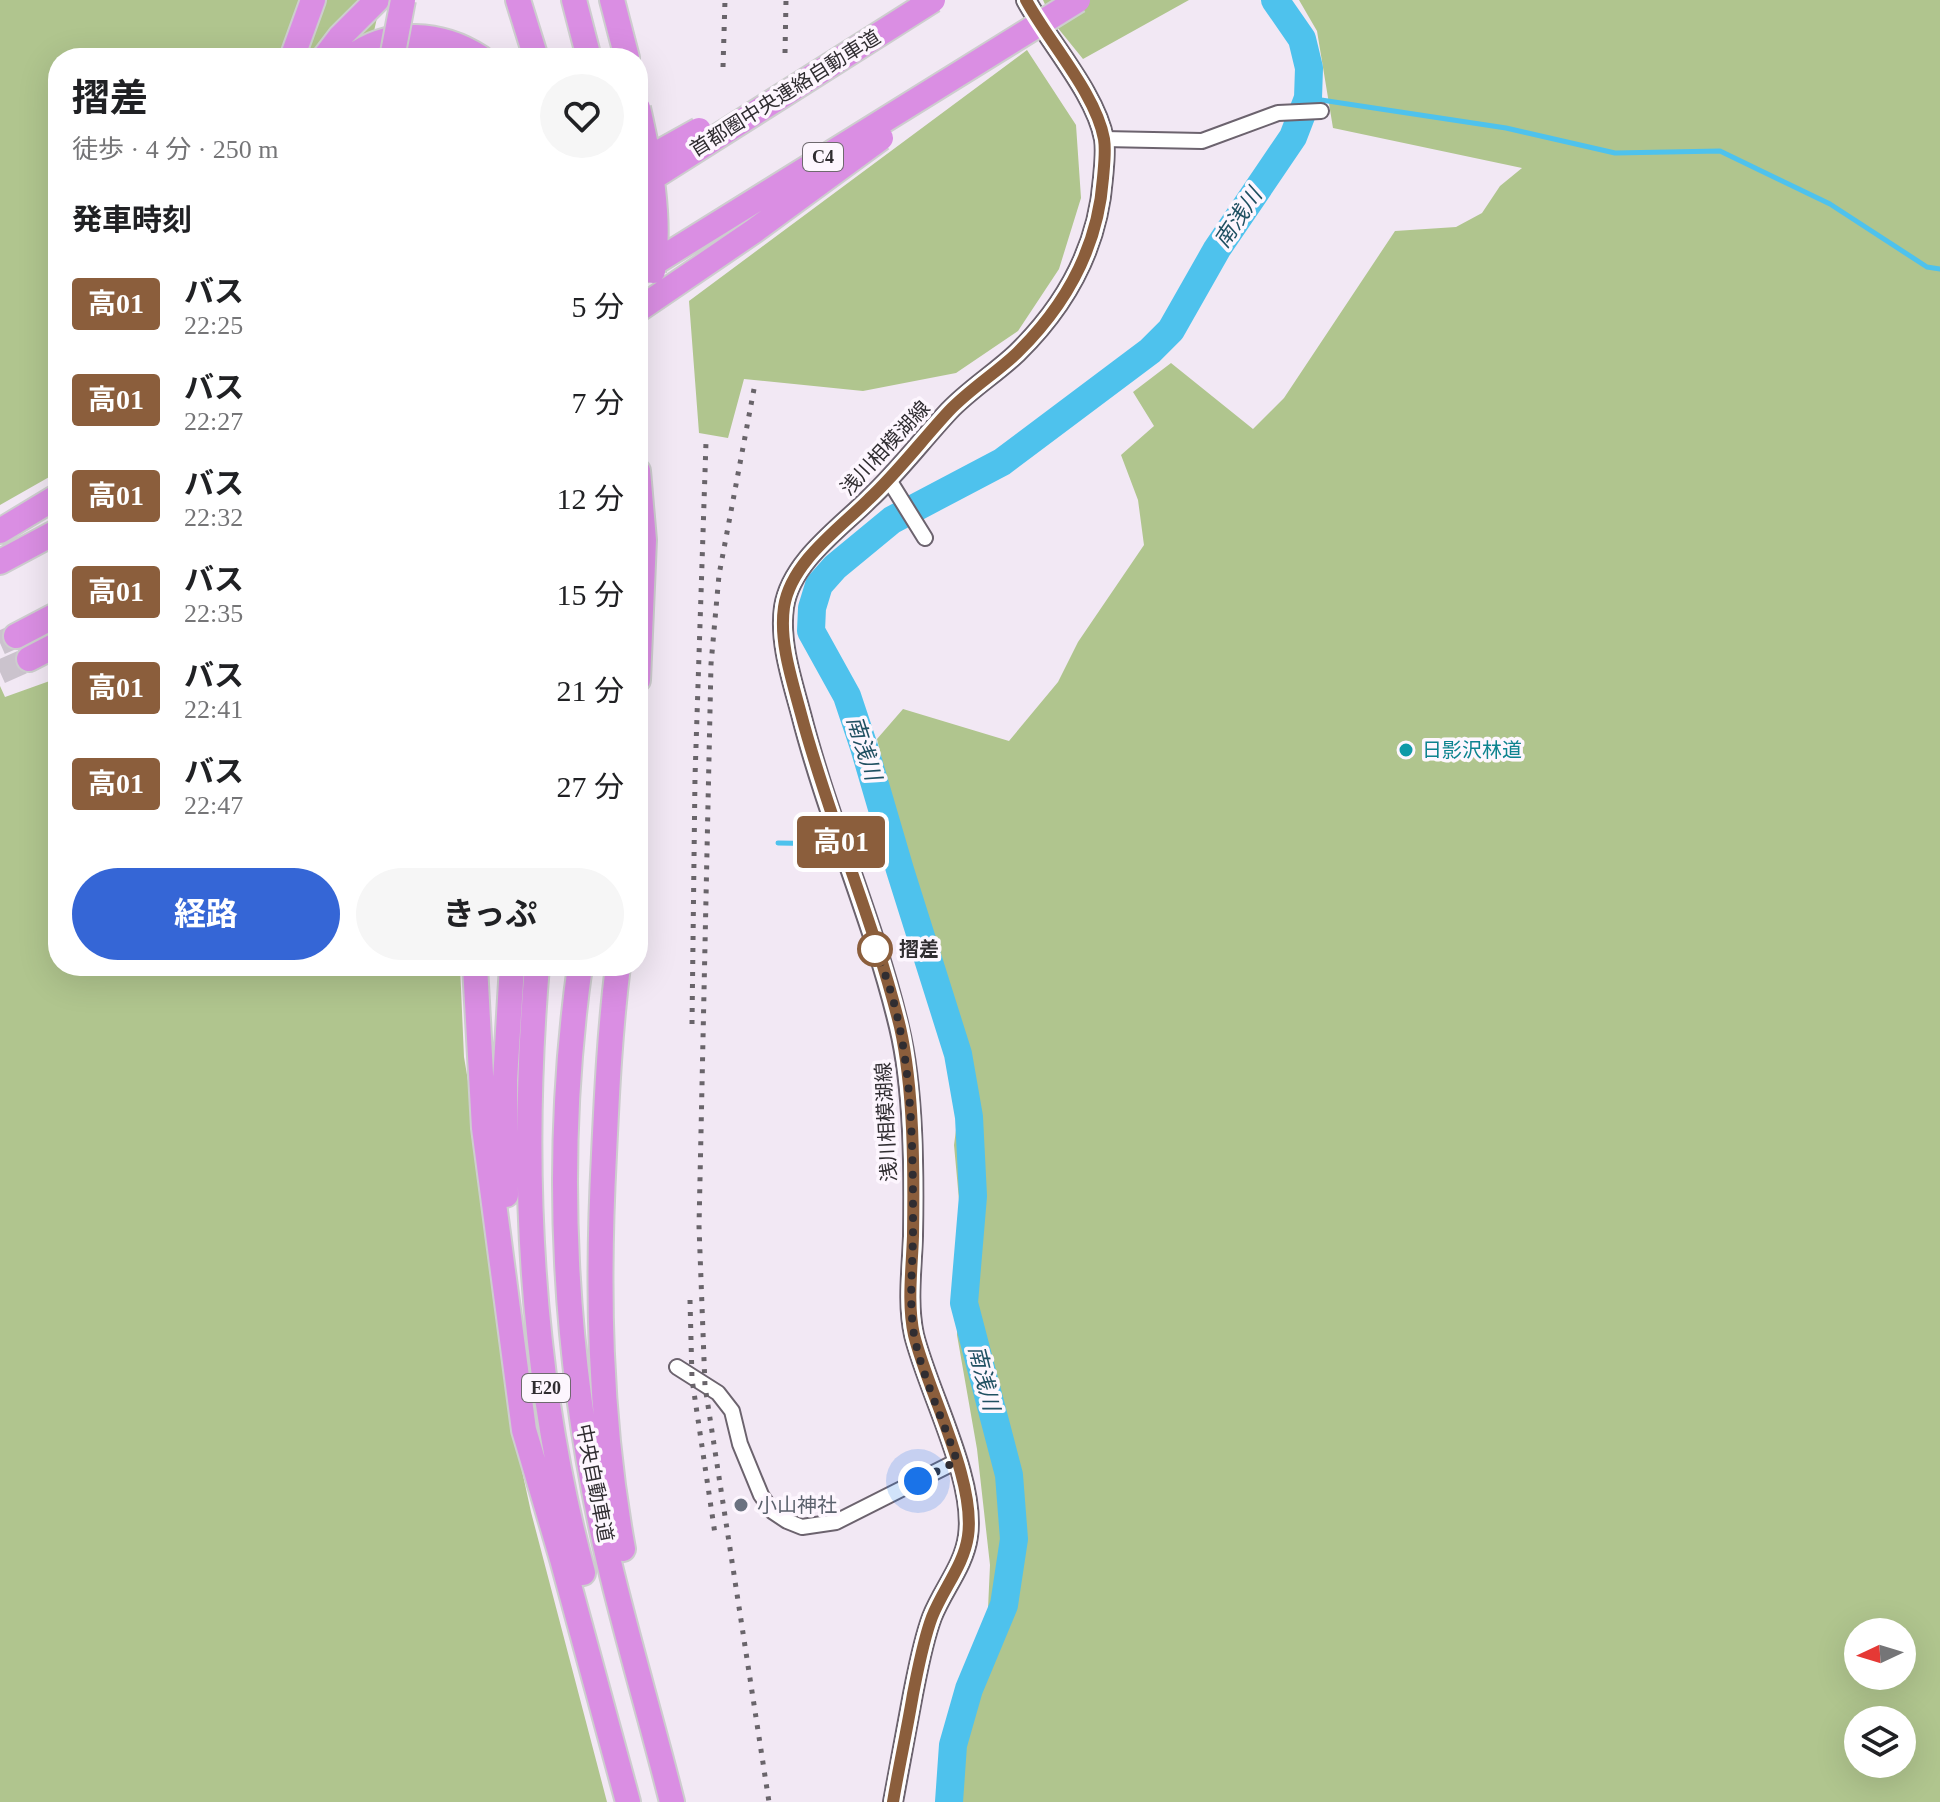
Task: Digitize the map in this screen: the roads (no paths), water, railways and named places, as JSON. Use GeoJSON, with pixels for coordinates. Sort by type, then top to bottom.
{"type":"FeatureCollection","features":[{"type":"Feature","properties":{"kind":"highway"},"geometry":{"type":"LineString","coordinates":[[296,48],[313,0]]}},
{"type":"Feature","properties":{"kind":"highway"},"geometry":{"type":"LineString","coordinates":[[332,48],[377,0]]}},
{"type":"Feature","properties":{"kind":"highway"},"geometry":{"type":"LineString","coordinates":[[394,48],[403,0]]}},
{"type":"Feature","properties":{"kind":"highway"},"geometry":{"type":"LineString","coordinates":[[518,0],[533,48]]}},
{"type":"Feature","properties":{"kind":"highway"},"geometry":{"type":"LineString","coordinates":[[574,0],[586,48]]}},
{"type":"Feature","properties":{"kind":"highway"},"geometry":{"type":"LineString","coordinates":[[612,0],[624,48]]}},
{"type":"Feature","properties":{"kind":"highway"},"geometry":{"type":"LineString","coordinates":[[648,158],[932,0]]}},
{"type":"Feature","properties":{"kind":"highway","name":"首都圏中央連絡自動車道"},"geometry":{"type":"LineString","coordinates":[[648,181],[932,0]]}},
{"type":"Feature","properties":{"kind":"highway","name":"C4"},"geometry":{"type":"LineString","coordinates":[[648,267],[1078,0]]}},
{"type":"Feature","properties":{"kind":"highway"},"geometry":{"type":"LineString","coordinates":[[370,48],[416,36],[443,40],[460,48]]}},
{"type":"Feature","properties":{"kind":"highway"},"geometry":{"type":"LineString","coordinates":[[648,303],[764,224],[1008,43]]}},
{"type":"Feature","properties":{"kind":"highway"},"geometry":{"type":"LineString","coordinates":[[648,161],[654,193],[656,249],[648,292]]}},
{"type":"Feature","properties":{"kind":"highway"},"geometry":{"type":"LineString","coordinates":[[0,531],[48,502]]}},
{"type":"Feature","properties":{"kind":"highway"},"geometry":{"type":"LineString","coordinates":[[0,562],[48,536]]}},
{"type":"Feature","properties":{"kind":"highway"},"geometry":{"type":"LineString","coordinates":[[16,636],[48,619]]}},
{"type":"Feature","properties":{"kind":"highway"},"geometry":{"type":"LineString","coordinates":[[29,659],[48,649]]}},
{"type":"Feature","properties":{"kind":"highway"},"geometry":{"type":"LineString","coordinates":[[476,976],[484,1128],[524,1430],[630,1802]]}},
{"type":"Feature","properties":{"kind":"highway"},"geometry":{"type":"LineString","coordinates":[[509,1318],[505,1080],[511,976]]}},
{"type":"Feature","properties":{"kind":"highway","name":"中央自動車道"},"geometry":{"type":"LineString","coordinates":[[536,976],[530,1085],[531,1166],[534,1247],[546,1382],[572,1534],[592,1607],[630,1802]]}},
{"type":"Feature","properties":{"kind":"highway","name":"中央自動車道"},"geometry":{"type":"LineString","coordinates":[[579,976],[565,1153],[567,1270],[577,1380],[590,1469],[609,1561],[671,1795]]}},
{"type":"Feature","properties":{"kind":"highway"},"geometry":{"type":"LineString","coordinates":[[609,976],[610,1031],[600,1224],[601,1367],[606,1434],[616,1512],[671,1795]]}},
{"type":"Feature","properties":{"kind":"highway"},"geometry":{"type":"LineString","coordinates":[[610,1031],[617,976]]}},
{"type":"Feature","properties":{"kind":"main road","name":"浅川相模湖線"},"geometry":{"type":"LineString","coordinates":[[893,1802],[921,1656],[932,1618],[962,1558],[969,1532],[967,1504],[957,1461],[913,1330],[907,1063],[899,1023],[812,757],[790,673],[783,624],[785,600],[794,578],[814,553],[889,480],[953,407],[1016,354],[1055,312],[1076,277],[1092,237],[1102,188],[1104,139],[1089,101],[1026,0]]}},
{"type":"Feature","properties":{"kind":"street"},"geometry":{"type":"LineString","coordinates":[[1104,139],[1202,141],[1287,112],[1321,111]]}},
{"type":"Feature","properties":{"kind":"street"},"geometry":{"type":"LineString","coordinates":[[889,480],[925,538]]}},
{"type":"Feature","properties":{"kind":"street"},"geometry":{"type":"LineString","coordinates":[[677,1367],[718,1393],[732,1411],[740,1444],[761,1495],[772,1511],[802,1527],[836,1522],[957,1461]]}},
{"type":"Feature","properties":{"kind":"waterway","name":"南浅川"},"geometry":{"type":"LineString","coordinates":[[949,1802],[953,1745],[969,1689],[1004,1605],[1014,1539],[1009,1475],[964,1303],[973,1196],[969,1117],[958,1054],[864,747],[847,696],[811,631],[812,608],[819,585],[835,567],[892,520],[1002,462],[1150,351],[1171,330],[1217,249],[1293,137],[1308,98],[1309,68],[1302,39],[1275,0]]}},
{"type":"Feature","properties":{"kind":"waterway"},"geometry":{"type":"LineString","coordinates":[[1308,98],[1506,128],[1615,153],[1720,151],[1830,204],[1927,267],[1940,269]]}},
{"type":"Feature","properties":{"kind":"waterway"},"geometry":{"type":"LineString","coordinates":[[851,842],[891,841]]}},
{"type":"Feature","properties":{"kind":"waterway"},"geometry":{"type":"LineString","coordinates":[[778,843],[837,844]]}},
{"type":"Feature","properties":{"kind":"tunnel"},"geometry":{"type":"LineString","coordinates":[[0,643],[16,636]]}},
{"type":"Feature","properties":{"kind":"tunnel"},"geometry":{"type":"LineString","coordinates":[[0,672],[29,659]]}},
{"type":"Feature","properties":{"kind":"railway"},"geometry":{"type":"LineString","coordinates":[[723,67],[725,0]]}},
{"type":"Feature","properties":{"kind":"railway"},"geometry":{"type":"LineString","coordinates":[[785,53],[786,0]]}},
{"type":"Feature","properties":{"kind":"railway"},"geometry":{"type":"LineString","coordinates":[[754,389],[719,575],[711,664],[699,1226],[705,1386],[769,1802]]}},
{"type":"Feature","properties":{"kind":"railway"},"geometry":{"type":"LineString","coordinates":[[692,1024],[695,777],[706,442]]}},
{"type":"Feature","properties":{"kind":"railway"},"geometry":{"type":"LineString","coordinates":[[690,1300],[692,1379],[715,1534]]}},
{"type":"Feature","properties":{"kind":"place","name":"日影沢林道"},"geometry":{"type":"Point","coordinates":[1406,750]}},
{"type":"Feature","properties":{"kind":"place","name":"摺差"},"geometry":{"type":"Point","coordinates":[875,949]}},
{"type":"Feature","properties":{"kind":"place","name":"小山神社"},"geometry":{"type":"Point","coordinates":[741,1505]}}]}
